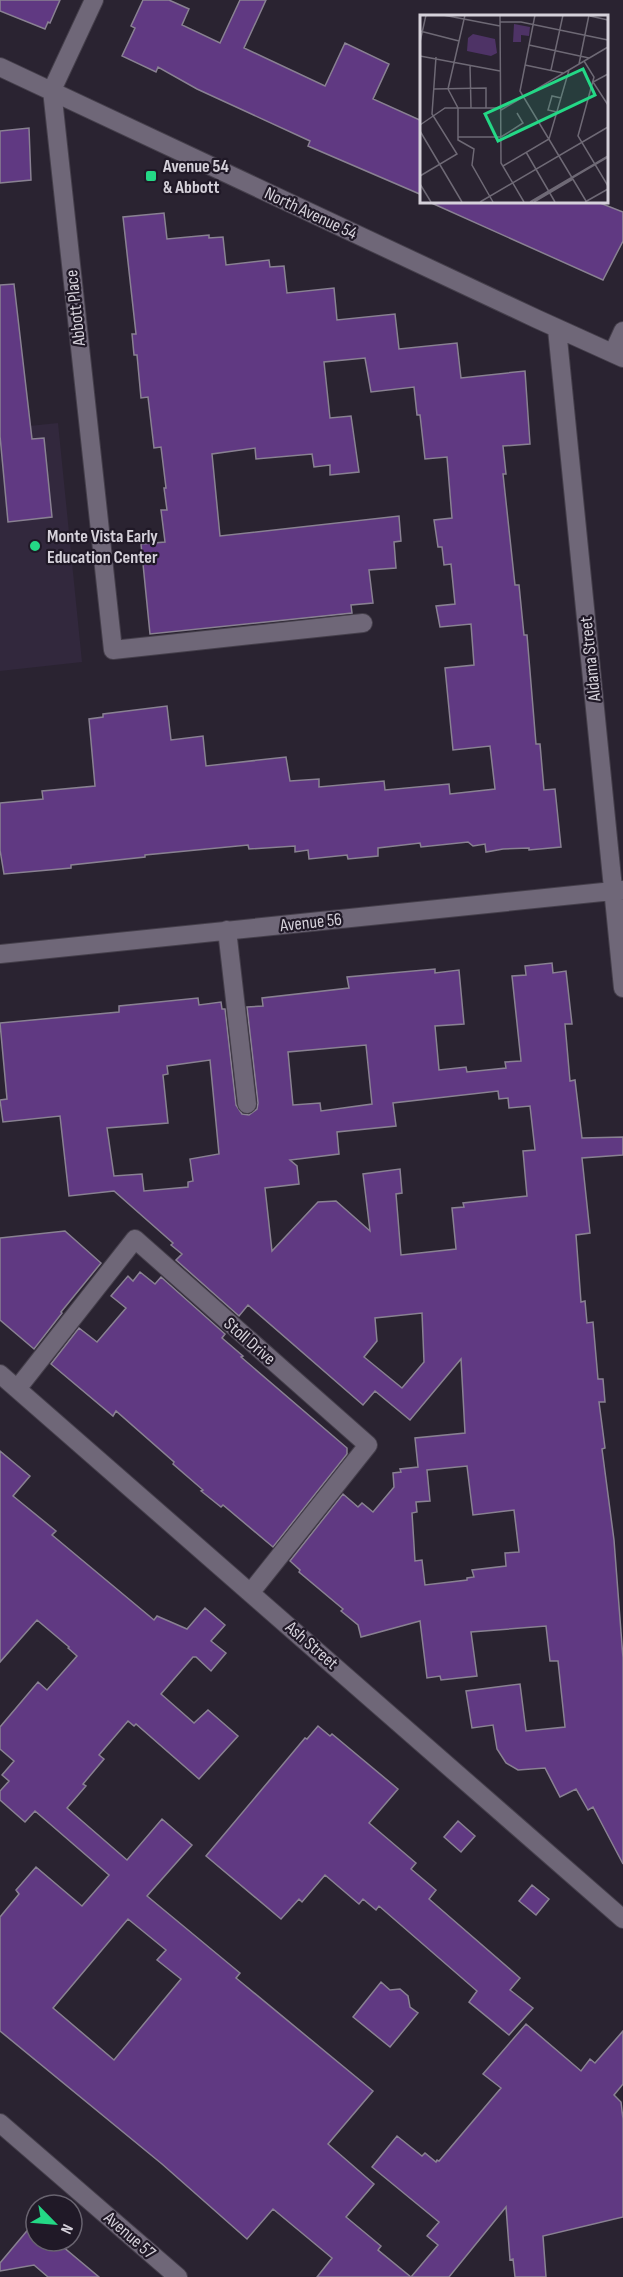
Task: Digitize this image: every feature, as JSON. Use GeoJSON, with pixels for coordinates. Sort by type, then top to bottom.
{"type":"FeatureCollection","features":[{"type":"Feature","properties":{"kind":"street"},"geometry":{"type":"LineString","coordinates":[[52,90],[93,0]]}},
{"type":"Feature","properties":{"kind":"street","name":"North Avenue 54"},"geometry":{"type":"LineString","coordinates":[[0,67],[618,356]]}},
{"type":"Feature","properties":{"kind":"street","name":"Abbott Place"},"geometry":{"type":"LineString","coordinates":[[52,90],[113,650],[363,623]]}},
{"type":"Feature","properties":{"kind":"street","name":"Aldama Street"},"geometry":{"type":"LineString","coordinates":[[557,329],[618,890],[623,988]]}},
{"type":"Feature","properties":{"kind":"street"},"geometry":{"type":"LineString","coordinates":[[618,356],[623,331]]}},
{"type":"Feature","properties":{"kind":"street","name":"Avenue 56"},"geometry":{"type":"LineString","coordinates":[[0,954],[618,890]]}},
{"type":"Feature","properties":{"kind":"street"},"geometry":{"type":"LineString","coordinates":[[227,930],[247,1104]]}},
{"type":"Feature","properties":{"kind":"street","name":"Stoll Drive"},"geometry":{"type":"LineString","coordinates":[[17,1389],[135,1239],[368,1445],[251,1592]]}},
{"type":"Feature","properties":{"kind":"street","name":"Ash Street"},"geometry":{"type":"LineString","coordinates":[[0,1374],[623,1919]]}},
{"type":"Feature","properties":{"kind":"street","name":"Avenue 57"},"geometry":{"type":"LineString","coordinates":[[0,2123],[178,2277]]}},
{"type":"Feature","properties":{"kind":"shaded area","name":"Monte Vista Early Education Center"},"geometry":{"type":"Polygon","coordinates":[[[58,423],[82,662],[0,671],[0,429],[58,423]]]}},
{"type":"Feature","properties":{"kind":"building"},"geometry":{"type":"Polygon","coordinates":[[[0,0],[60,0],[45,29],[0,11],[0,0]]]}},
{"type":"Feature","properties":{"kind":"building"},"geometry":{"type":"Polygon","coordinates":[[[143,0],[169,0],[189,9],[182,25],[220,43],[240,0],[266,0],[244,48],[325,86],[345,43],[389,64],[373,99],[420,120],[420,194],[308,146],[310,141],[197,89],[158,67],[156,72],[122,56],[135,28],[131,26],[143,0]]]}},
{"type":"Feature","properties":{"kind":"building"},"geometry":{"type":"Polygon","coordinates":[[[29,128],[31,180],[0,183],[0,131],[29,128]]]}},
{"type":"Feature","properties":{"kind":"building"},"geometry":{"type":"Polygon","coordinates":[[[429,202],[598,202],[623,212],[623,241],[603,280],[429,202]]]}},
{"type":"Feature","properties":{"kind":"building"},"geometry":{"type":"Polygon","coordinates":[[[164,213],[167,239],[209,235],[209,238],[223,237],[226,265],[269,260],[270,267],[284,266],[287,293],[334,288],[337,320],[395,314],[399,349],[457,343],[461,378],[525,371],[530,444],[503,446],[506,474],[503,474],[515,585],[519,585],[524,635],[527,635],[536,744],[540,744],[544,790],[555,789],[561,847],[529,850],[529,848],[503,849],[486,852],[485,844],[473,846],[468,842],[421,847],[420,843],[378,848],[378,856],[348,859],[347,855],[309,859],[308,850],[295,852],[295,846],[249,849],[248,845],[145,855],[145,857],[71,865],[71,868],[4,874],[0,850],[0,803],[43,799],[42,791],[95,786],[89,719],[103,717],[103,714],[167,706],[171,740],[203,736],[206,766],[286,757],[290,781],[319,779],[319,787],[384,781],[385,790],[449,784],[450,794],[495,789],[490,746],[453,750],[445,668],[474,665],[471,624],[440,627],[436,606],[455,604],[451,564],[444,565],[442,547],[438,547],[434,520],[452,518],[447,457],[425,459],[414,387],[371,392],[365,358],[324,362],[330,418],[351,416],[359,472],[330,475],[330,465],[314,467],[312,454],[256,459],[255,448],[212,454],[220,536],[399,516],[401,541],[394,542],[396,568],[369,570],[373,603],[351,605],[352,613],[150,634],[141,544],[165,542],[161,510],[167,510],[164,488],[166,488],[161,447],[154,448],[148,397],[141,398],[137,355],[134,355],[132,334],[136,334],[123,217],[164,213]]]}},
{"type":"Feature","properties":{"kind":"building"},"geometry":{"type":"Polygon","coordinates":[[[14,284],[32,439],[44,438],[52,517],[8,522],[0,436],[0,285],[14,284]]]}},
{"type":"Feature","properties":{"kind":"building"},"geometry":{"type":"Polygon","coordinates":[[[552,963],[553,973],[566,971],[572,1024],[565,1024],[570,1081],[575,1080],[582,1138],[623,1137],[623,1155],[582,1158],[590,1233],[576,1235],[581,1302],[585,1301],[587,1323],[593,1322],[598,1379],[603,1379],[605,1402],[599,1402],[605,1448],[602,1449],[614,1540],[623,1658],[623,1864],[593,1807],[588,1810],[576,1789],[560,1797],[545,1768],[518,1770],[506,1763],[497,1749],[493,1725],[472,1728],[466,1691],[520,1684],[526,1731],[565,1727],[558,1661],[550,1661],[546,1626],[471,1632],[477,1676],[441,1680],[440,1676],[427,1678],[420,1621],[361,1637],[358,1625],[341,1611],[343,1609],[299,1572],[300,1570],[290,1561],[343,1494],[358,1507],[362,1503],[373,1512],[394,1487],[393,1473],[401,1472],[400,1469],[418,1467],[415,1438],[465,1433],[461,1359],[410,1420],[375,1391],[363,1405],[248,1305],[239,1316],[176,1260],[182,1254],[171,1245],[173,1243],[114,1191],[69,1196],[60,1116],[3,1122],[0,1100],[7,1099],[0,1023],[119,1012],[119,1006],[198,998],[199,1005],[221,1002],[222,1009],[225,1009],[236,1105],[242,1114],[249,1115],[257,1109],[258,1103],[247,1007],[263,1006],[262,998],[349,988],[347,977],[435,969],[435,973],[459,970],[464,1024],[435,1026],[439,1070],[466,1067],[467,1072],[506,1068],[505,1062],[521,1061],[512,976],[526,975],[525,966],[552,963]],[[366,1045],[288,1052],[293,1105],[320,1103],[321,1111],[372,1104],[366,1045]],[[210,1060],[167,1066],[168,1074],[163,1075],[168,1123],[107,1128],[114,1176],[142,1174],[144,1191],[188,1187],[188,1182],[193,1181],[190,1159],[219,1154],[210,1060]],[[498,1091],[393,1103],[396,1126],[337,1132],[339,1154],[290,1160],[297,1166],[299,1184],[265,1188],[272,1251],[318,1202],[336,1201],[370,1231],[363,1174],[400,1169],[402,1193],[396,1194],[401,1255],[456,1249],[452,1208],[464,1207],[463,1203],[527,1196],[523,1151],[535,1150],[530,1106],[509,1108],[508,1098],[499,1099],[498,1091]],[[422,1313],[375,1318],[377,1341],[364,1357],[402,1388],[424,1362],[422,1313]],[[467,1466],[427,1470],[430,1501],[416,1502],[417,1512],[412,1513],[415,1561],[422,1560],[425,1585],[467,1580],[467,1578],[474,1577],[472,1570],[506,1566],[505,1553],[519,1552],[514,1510],[473,1515],[467,1466]]]}},
{"type":"Feature","properties":{"kind":"building"},"geometry":{"type":"Polygon","coordinates":[[[65,1231],[101,1263],[34,1349],[0,1320],[0,1238],[65,1231]]]}},
{"type":"Feature","properties":{"kind":"building"},"geometry":{"type":"Polygon","coordinates":[[[140,1272],[155,1284],[161,1277],[225,1334],[222,1338],[243,1356],[241,1357],[347,1448],[347,1454],[273,1547],[223,1505],[221,1507],[201,1491],[203,1490],[173,1464],[174,1462],[116,1411],[113,1416],[51,1364],[79,1328],[97,1342],[126,1308],[111,1296],[128,1276],[133,1281],[140,1272]]]}},
{"type":"Feature","properties":{"kind":"building"},"geometry":{"type":"Polygon","coordinates":[[[0,1451],[30,1476],[13,1496],[56,1531],[52,1535],[154,1620],[157,1616],[187,1629],[205,1608],[225,1625],[211,1641],[226,1653],[211,1671],[196,1657],[193,1657],[161,1694],[194,1723],[208,1710],[238,1736],[199,1779],[136,1724],[134,1726],[128,1721],[99,1755],[104,1759],[83,1784],[86,1786],[67,1808],[127,1860],[162,1819],[192,1845],[147,1896],[240,1973],[236,1978],[373,2091],[328,2144],[374,2184],[346,2217],[381,2246],[378,2250],[411,2277],[317,2277],[332,2258],[273,2209],[247,2239],[162,2164],[0,2031],[0,1917],[19,1894],[16,1890],[36,1867],[82,1906],[109,1875],[35,1811],[25,1822],[0,1800],[0,1791],[9,1781],[2,1775],[14,1761],[0,1749],[0,1727],[38,1682],[47,1690],[77,1656],[37,1620],[0,1662],[0,1451]],[[128,1919],[53,2008],[114,2060],[181,1979],[157,1960],[166,1950],[128,1919]]]}},
{"type":"Feature","properties":{"kind":"building"},"geometry":{"type":"Polygon","coordinates":[[[318,1726],[330,1736],[332,1734],[398,1789],[369,1823],[416,1863],[411,1869],[436,1890],[429,1899],[520,1978],[510,1990],[533,2008],[509,2035],[469,2002],[477,1991],[379,1906],[376,1910],[363,1899],[359,1904],[325,1875],[302,1902],[299,1899],[281,1919],[206,1856],[305,1738],[307,1739],[318,1726]]]}},
{"type":"Feature","properties":{"kind":"building"},"geometry":{"type":"Polygon","coordinates":[[[458,1821],[475,1836],[461,1852],[444,1837],[458,1821]]]}},
{"type":"Feature","properties":{"kind":"building"},"geometry":{"type":"Polygon","coordinates":[[[532,1885],[549,1899],[536,1915],[519,1901],[532,1885]]]}},
{"type":"Feature","properties":{"kind":"building"},"geometry":{"type":"Polygon","coordinates":[[[381,1982],[390,1990],[400,1989],[408,1996],[410,2007],[418,2013],[390,2047],[353,2017],[381,1982]]]}},
{"type":"Feature","properties":{"kind":"building"},"geometry":{"type":"Polygon","coordinates":[[[526,2024],[581,2071],[590,2059],[595,2063],[623,2031],[623,2084],[614,2095],[621,2102],[623,2119],[623,2217],[543,2236],[546,2277],[515,2277],[513,2259],[510,2260],[506,2207],[449,2277],[411,2277],[438,2245],[427,2236],[439,2222],[372,2167],[397,2136],[422,2156],[425,2153],[436,2162],[439,2161],[501,2088],[483,2074],[526,2024]]]}},
{"type":"Feature","properties":{"kind":"building"},"geometry":{"type":"Polygon","coordinates":[[[24,2234],[24,2253],[70,2253],[99,2277],[48,2277],[34,2265],[0,2271],[0,2263],[24,2234]]]}},
{"type":"Feature","properties":{"kind":"place","name":"Avenue 54 & Abbott"},"geometry":{"type":"Point","coordinates":[151,176]}},
{"type":"Feature","properties":{"kind":"place","name":"Monte Vista Early Education Center"},"geometry":{"type":"Point","coordinates":[35,546]}}]}
